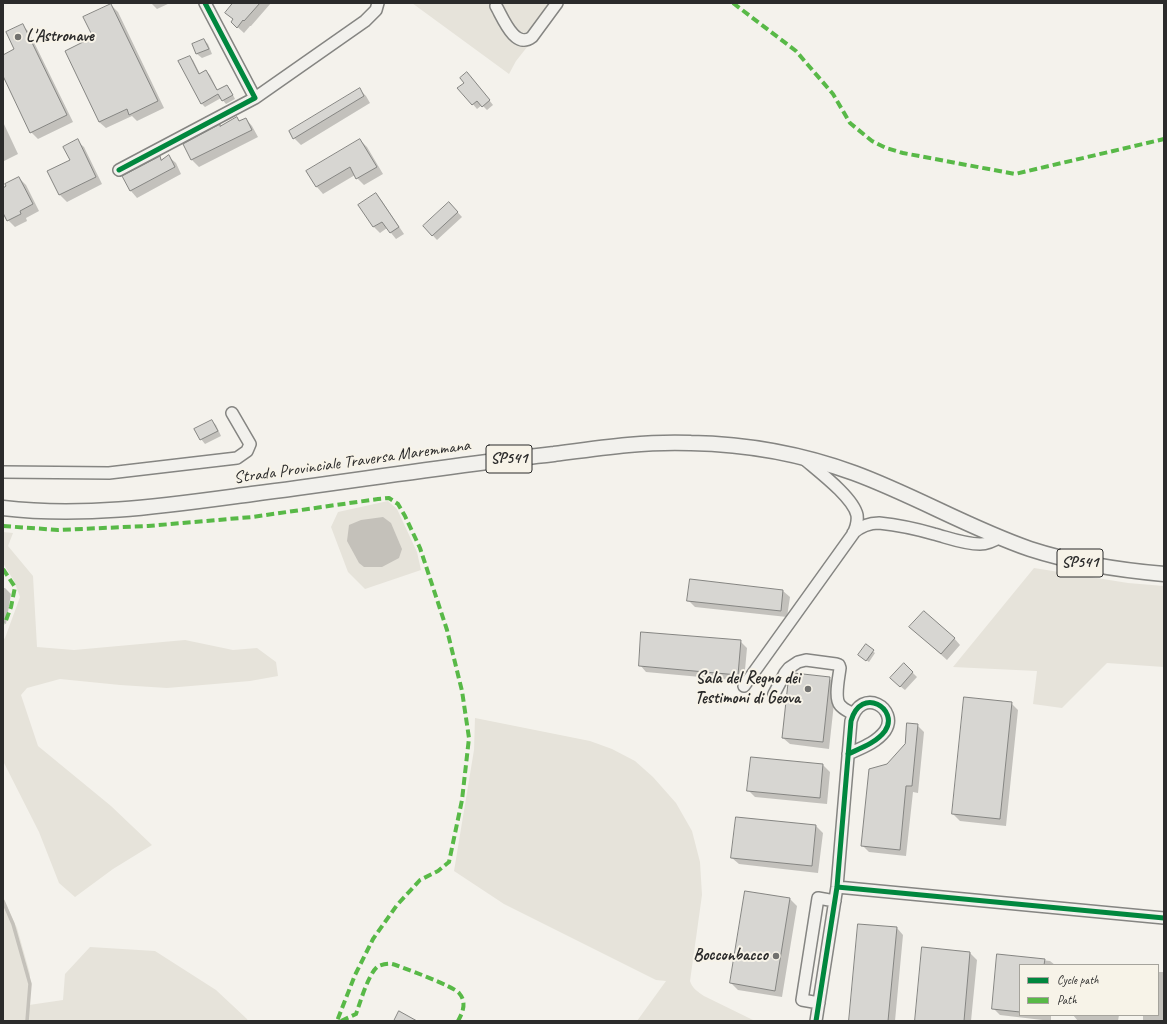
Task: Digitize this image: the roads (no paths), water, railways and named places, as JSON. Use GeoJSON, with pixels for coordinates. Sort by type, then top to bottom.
{"type":"FeatureCollection","features":[{"type":"Feature","properties":{"kind":"main road","name":"Strada Provinciale Traversa Maremmana"},"geometry":{"type":"LineString","coordinates":[[3,508],[62,512],[126,509],[234,497],[521,457],[657,443],[730,445],[773,451],[831,465],[862,476],[1000,537],[1064,559],[1115,569],[1164,574]]}},
{"type":"Feature","properties":{"kind":"street"},"geometry":{"type":"LineString","coordinates":[[205,3],[255,98]]}},
{"type":"Feature","properties":{"kind":"street"},"geometry":{"type":"LineString","coordinates":[[119,170],[255,98],[365,21],[376,10],[378,3]]}},
{"type":"Feature","properties":{"kind":"street"},"geometry":{"type":"LineString","coordinates":[[496,6],[514,35],[520,40],[528,40],[532,37],[557,3]]}},
{"type":"Feature","properties":{"kind":"street"},"geometry":{"type":"LineString","coordinates":[[3,472],[110,473],[237,458],[247,451],[250,444],[232,413]]}},
{"type":"Feature","properties":{"kind":"street"},"geometry":{"type":"LineString","coordinates":[[744,686],[853,534],[857,525],[857,517],[848,499],[802,458]]}},
{"type":"Feature","properties":{"kind":"street"},"geometry":{"type":"LineString","coordinates":[[853,534],[862,526],[880,523],[973,543],[990,542],[1000,537]]}},
{"type":"Feature","properties":{"kind":"street"},"geometry":{"type":"LineString","coordinates":[[774,694],[785,673],[793,664],[806,660],[836,664],[840,668],[837,697],[838,703],[842,708],[853,714]]}},
{"type":"Feature","properties":{"kind":"street"},"geometry":{"type":"LineString","coordinates":[[816,1021],[837,887],[848,754],[851,721],[855,710],[863,703],[871,702],[879,705],[888,716],[886,729],[878,738],[866,746],[848,754]]}},
{"type":"Feature","properties":{"kind":"street"},"geometry":{"type":"LineString","coordinates":[[837,887],[1164,918]]}},
{"type":"Feature","properties":{"kind":"street"},"geometry":{"type":"LineString","coordinates":[[819,1002],[802,1000],[818,898],[835,901]]}},
{"type":"Feature","properties":{"kind":"waterway"},"geometry":{"type":"LineString","coordinates":[[3,901],[13,924],[30,984],[27,1021]]}},
{"type":"Feature","properties":{"kind":"place","name":"L'Astronave"},"geometry":{"type":"Point","coordinates":[18,37]}},
{"type":"Feature","properties":{"kind":"place","name":"Sala del Regno dei Testimoni di Geova"},"geometry":{"type":"Point","coordinates":[808,689]}},
{"type":"Feature","properties":{"kind":"place","name":"Bocconbacco"},"geometry":{"type":"Point","coordinates":[776,956]}}]}
